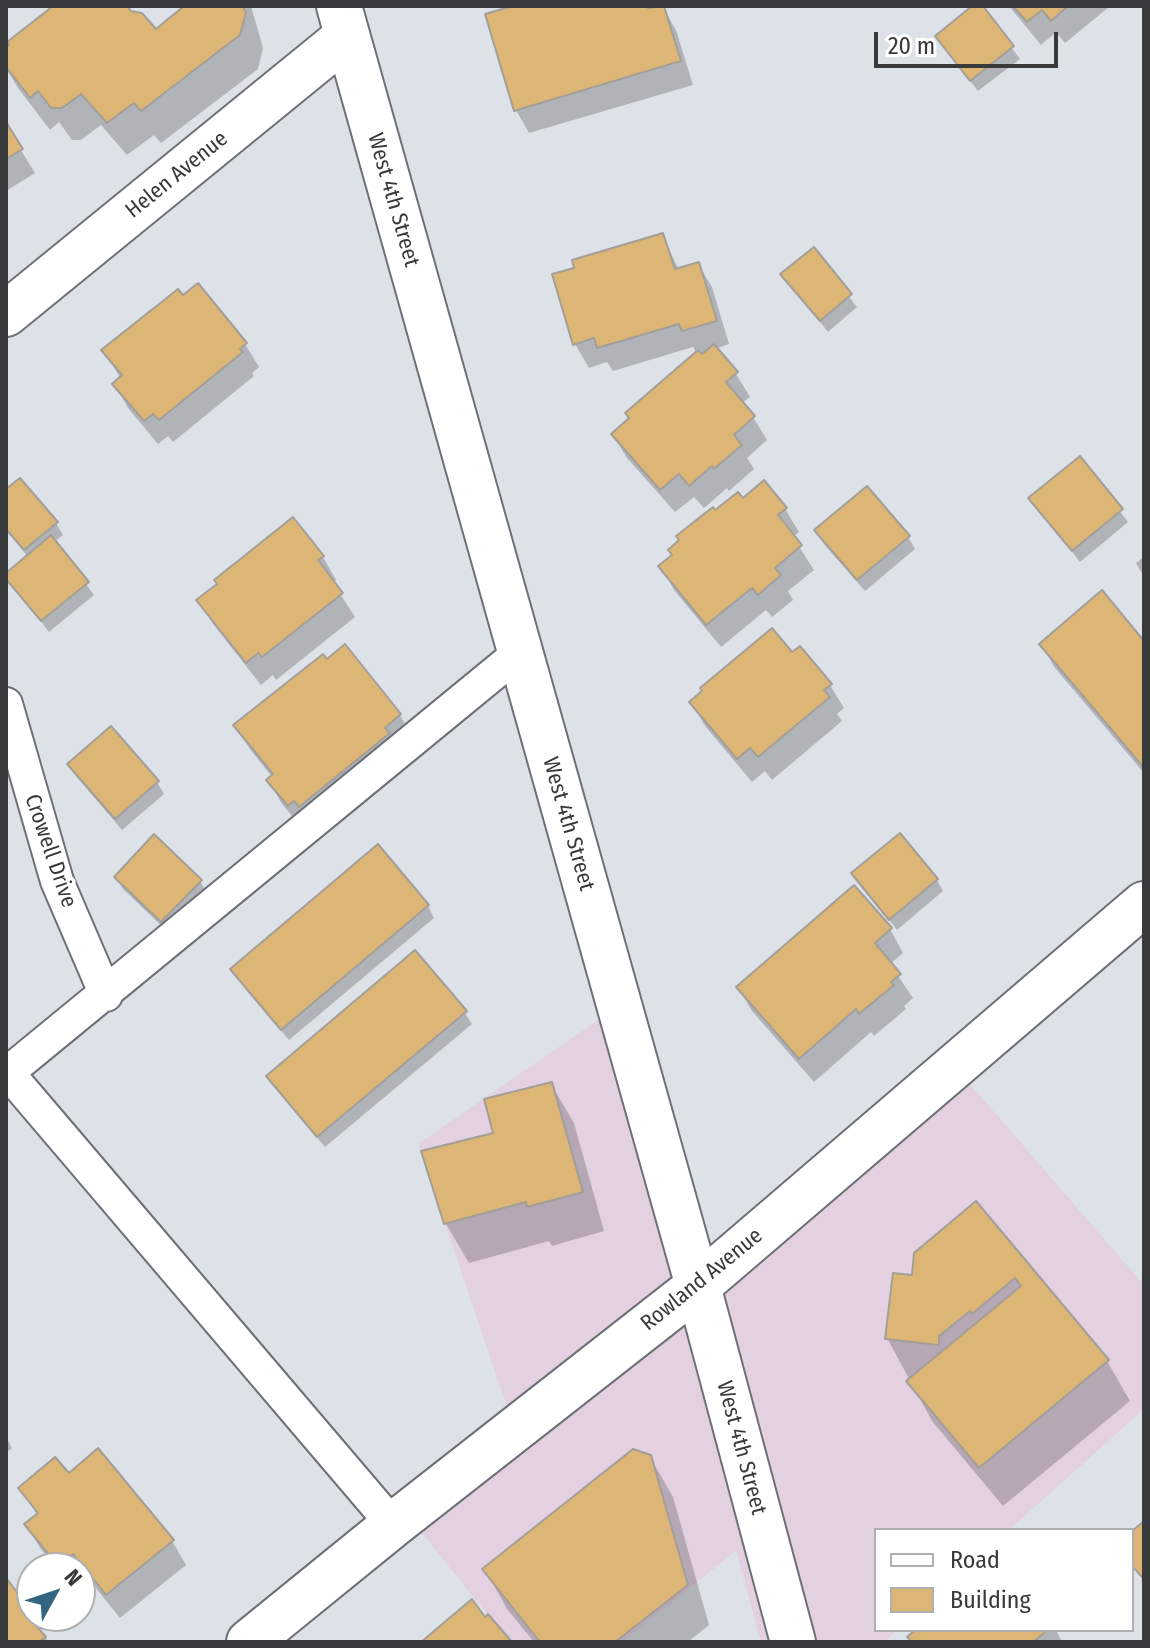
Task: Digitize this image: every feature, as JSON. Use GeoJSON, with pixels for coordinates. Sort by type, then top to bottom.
{"type":"FeatureCollection","features":[{"type":"Feature","properties":{"kind":"main road","name":"Helen Avenue"},"geometry":{"type":"LineString","coordinates":[[6,314],[343,21]]}},
{"type":"Feature","properties":{"kind":"main road","name":"West 4th Street"},"geometry":{"type":"LineString","coordinates":[[343,21],[698,1286],[793,1642]]}},
{"type":"Feature","properties":{"kind":"main road","name":"Rowland Avenue"},"geometry":{"type":"LineString","coordinates":[[249,1642],[698,1286],[1144,904]]}},
{"type":"Feature","properties":{"kind":"lane"},"geometry":{"type":"LineString","coordinates":[[393,1525],[7,1074],[519,653]]}},
{"type":"Feature","properties":{"kind":"lane","name":"Crowell Drive"},"geometry":{"type":"LineString","coordinates":[[6,704],[57,881],[106,995]]}},
{"type":"Feature","properties":{"kind":"shaded area"},"geometry":{"type":"Polygon","coordinates":[[[617,1007],[698,1285],[950,1061],[1144,1285],[1144,1409],[1011,1528],[874,1528],[874,1632],[895,1632],[884,1642],[761,1642],[736,1551],[622,1642],[510,1642],[405,1512],[514,1428],[418,1144],[617,1007]]]}},
{"type":"Feature","properties":{"kind":"building"},"geometry":{"type":"Polygon","coordinates":[[[53,6],[127,6],[131,11],[142,13],[156,29],[184,6],[243,6],[246,13],[240,35],[141,111],[134,103],[107,123],[81,94],[62,108],[51,108],[38,91],[30,98],[6,67],[7,42],[53,6]]]}},
{"type":"Feature","properties":{"kind":"building"},"geometry":{"type":"Polygon","coordinates":[[[513,6],[664,6],[681,61],[514,111],[485,14],[513,6]]]}},
{"type":"Feature","properties":{"kind":"building"},"geometry":{"type":"Polygon","coordinates":[[[972,6],[983,6],[1014,46],[970,81],[935,36],[972,6]]]}},
{"type":"Feature","properties":{"kind":"building"},"geometry":{"type":"Polygon","coordinates":[[[1013,6],[1068,6],[1051,21],[1042,10],[1027,22],[1013,6]]]}},
{"type":"Feature","properties":{"kind":"building"},"geometry":{"type":"Polygon","coordinates":[[[6,122],[23,149],[6,159],[6,122]]]}},
{"type":"Feature","properties":{"kind":"building"},"geometry":{"type":"Polygon","coordinates":[[[663,233],[675,269],[699,262],[717,321],[682,331],[679,324],[597,348],[594,338],[573,345],[552,274],[574,268],[572,260],[663,233]]]}},
{"type":"Feature","properties":{"kind":"building"},"geometry":{"type":"Polygon","coordinates":[[[814,247],[852,294],[820,321],[780,274],[814,247]]]}},
{"type":"Feature","properties":{"kind":"building"},"geometry":{"type":"Polygon","coordinates":[[[198,283],[247,343],[240,349],[243,352],[159,420],[153,414],[144,421],[112,384],[122,375],[101,350],[178,289],[183,295],[198,283]]]}},
{"type":"Feature","properties":{"kind":"building"},"geometry":{"type":"Polygon","coordinates":[[[714,344],[738,372],[726,382],[755,416],[734,435],[742,445],[714,469],[712,466],[689,486],[679,474],[660,490],[611,434],[629,418],[625,413],[698,350],[702,354],[714,344]]]}},
{"type":"Feature","properties":{"kind":"building"},"geometry":{"type":"Polygon","coordinates":[[[1080,456],[1123,509],[1072,551],[1028,498],[1080,456]]]}},
{"type":"Feature","properties":{"kind":"building"},"geometry":{"type":"Polygon","coordinates":[[[20,478],[58,522],[24,550],[6,529],[6,489],[20,478]]]}},
{"type":"Feature","properties":{"kind":"building"},"geometry":{"type":"Polygon","coordinates":[[[764,480],[787,508],[778,515],[802,545],[775,568],[781,575],[758,595],[752,588],[706,625],[658,566],[672,555],[668,550],[679,540],[676,536],[713,507],[715,510],[738,492],[743,498],[764,480]]]}},
{"type":"Feature","properties":{"kind":"building"},"geometry":{"type":"Polygon","coordinates":[[[867,486],[910,536],[857,580],[814,530],[867,486]]]}},
{"type":"Feature","properties":{"kind":"building"},"geometry":{"type":"Polygon","coordinates":[[[293,517],[324,556],[318,560],[343,593],[262,657],[258,653],[246,663],[196,600],[217,584],[214,580],[293,517]]]}},
{"type":"Feature","properties":{"kind":"building"},"geometry":{"type":"Polygon","coordinates":[[[51,535],[89,582],[41,621],[6,579],[6,573],[51,535]]]}},
{"type":"Feature","properties":{"kind":"building"},"geometry":{"type":"Polygon","coordinates":[[[1102,590],[1144,641],[1144,768],[1039,644],[1102,590]]]}},
{"type":"Feature","properties":{"kind":"building"},"geometry":{"type":"Polygon","coordinates":[[[772,628],[792,652],[800,646],[832,684],[824,690],[830,697],[758,757],[750,748],[737,759],[689,702],[702,691],[700,688],[772,628]]]}},
{"type":"Feature","properties":{"kind":"building"},"geometry":{"type":"Polygon","coordinates":[[[345,644],[401,714],[385,728],[390,733],[299,807],[294,801],[288,806],[266,780],[273,774],[233,725],[323,654],[327,659],[345,644]]]}},
{"type":"Feature","properties":{"kind":"building"},"geometry":{"type":"Polygon","coordinates":[[[111,726],[159,781],[115,819],[67,764],[111,726]]]}},
{"type":"Feature","properties":{"kind":"building"},"geometry":{"type":"Polygon","coordinates":[[[900,833],[938,879],[889,920],[851,873],[900,833]]]}},
{"type":"Feature","properties":{"kind":"building"},"geometry":{"type":"Polygon","coordinates":[[[154,834],[202,880],[161,922],[114,877],[154,834]]]}},
{"type":"Feature","properties":{"kind":"building"},"geometry":{"type":"Polygon","coordinates":[[[378,844],[429,905],[281,1030],[230,969],[378,844]]]}},
{"type":"Feature","properties":{"kind":"building"},"geometry":{"type":"Polygon","coordinates":[[[854,885],[892,928],[875,943],[901,974],[891,982],[894,985],[859,1014],[856,1009],[799,1059],[736,987],[854,885]]]}},
{"type":"Feature","properties":{"kind":"building"},"geometry":{"type":"Polygon","coordinates":[[[415,950],[467,1011],[317,1137],[266,1076],[415,950]]]}},
{"type":"Feature","properties":{"kind":"building"},"geometry":{"type":"Polygon","coordinates":[[[552,1082],[583,1192],[527,1207],[526,1202],[444,1224],[421,1151],[493,1133],[484,1099],[552,1082]]]}},
{"type":"Feature","properties":{"kind":"building"},"geometry":{"type":"Polygon","coordinates":[[[976,1201],[1109,1360],[979,1468],[906,1381],[1021,1286],[1015,1278],[972,1314],[970,1311],[939,1336],[939,1345],[885,1339],[893,1273],[912,1275],[914,1253],[976,1201]]]}},
{"type":"Feature","properties":{"kind":"building"},"geometry":{"type":"Polygon","coordinates":[[[98,1448],[174,1540],[106,1595],[96,1583],[96,1552],[47,1552],[24,1524],[38,1513],[18,1488],[55,1457],[69,1473],[98,1448]]]}},
{"type":"Feature","properties":{"kind":"building"},"geometry":{"type":"Polygon","coordinates":[[[633,1449],[651,1455],[688,1585],[615,1642],[540,1642],[482,1569],[633,1449]]]}},
{"type":"Feature","properties":{"kind":"building"},"geometry":{"type":"Polygon","coordinates":[[[1144,1521],[1143,1578],[1134,1568],[1134,1529],[1144,1521]]]}},
{"type":"Feature","properties":{"kind":"building"},"geometry":{"type":"Polygon","coordinates":[[[6,1578],[16,1591],[16,1632],[42,1632],[46,1637],[39,1642],[6,1642],[6,1578]]]}},
{"type":"Feature","properties":{"kind":"building"},"geometry":{"type":"Polygon","coordinates":[[[472,1599],[485,1617],[488,1614],[512,1642],[421,1642],[472,1599]]]}},
{"type":"Feature","properties":{"kind":"building"},"geometry":{"type":"Polygon","coordinates":[[[913,1632],[1045,1632],[1034,1642],[912,1642],[907,1637],[913,1632]]]}}]}
